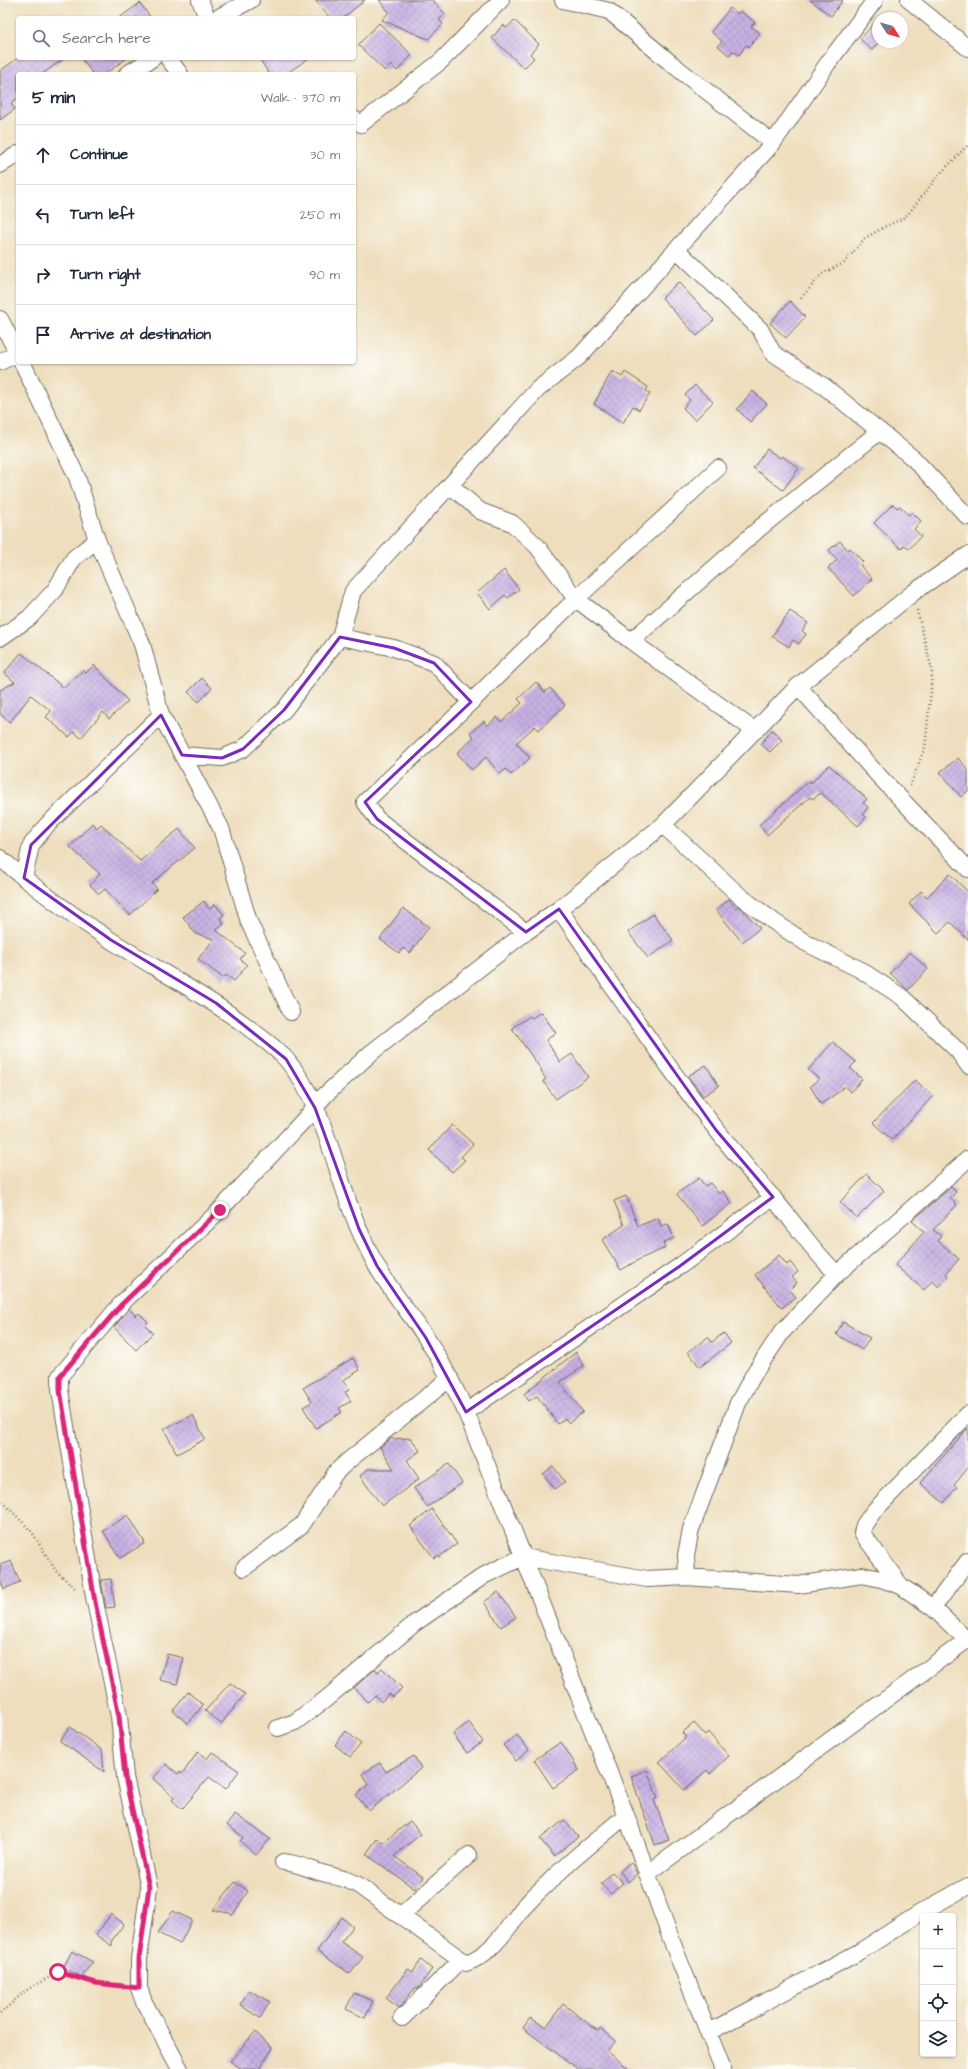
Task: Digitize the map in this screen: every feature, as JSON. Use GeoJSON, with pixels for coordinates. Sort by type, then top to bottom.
{"type":"FeatureCollection","features":[{"type":"Feature","properties":{"kind":"street"},"geometry":{"type":"LineString","coordinates":[[200,0],[206,16]]}},
{"type":"Feature","properties":{"kind":"street"},"geometry":{"type":"LineString","coordinates":[[220,16],[251,0]]}},
{"type":"Feature","properties":{"kind":"street"},"geometry":{"type":"LineString","coordinates":[[356,120],[361,124],[441,61],[501,0]]}},
{"type":"Feature","properties":{"kind":"street"},"geometry":{"type":"LineString","coordinates":[[563,0],[609,11],[672,64],[773,143]]}},
{"type":"Feature","properties":{"kind":"street"},"geometry":{"type":"LineString","coordinates":[[182,755],[222,758],[243,749],[284,710],[340,637],[353,591],[538,389],[579,357],[773,143],[828,63],[874,0]]}},
{"type":"Feature","properties":{"kind":"street"},"geometry":{"type":"LineString","coordinates":[[909,0],[968,48]]}},
{"type":"Feature","properties":{"kind":"street"},"geometry":{"type":"LineString","coordinates":[[130,72],[150,60]]}},
{"type":"Feature","properties":{"kind":"street"},"geometry":{"type":"LineString","coordinates":[[170,60],[178,72]]}},
{"type":"Feature","properties":{"kind":"street"},"geometry":{"type":"LineString","coordinates":[[0,165],[16,155]]}},
{"type":"Feature","properties":{"kind":"street"},"geometry":{"type":"LineString","coordinates":[[676,249],[760,329],[773,353],[826,387],[914,459],[968,518]]}},
{"type":"Feature","properties":{"kind":"street"},"geometry":{"type":"LineString","coordinates":[[0,320],[16,350]]}},
{"type":"Feature","properties":{"kind":"street"},"geometry":{"type":"LineString","coordinates":[[0,362],[16,357]]}},
{"type":"Feature","properties":{"kind":"street"},"geometry":{"type":"LineString","coordinates":[[23,364],[77,477],[97,540],[142,644],[161,715],[221,828],[249,922],[291,1012]]}},
{"type":"Feature","properties":{"kind":"street"},"geometry":{"type":"LineString","coordinates":[[631,641],[761,527],[880,431]]}},
{"type":"Feature","properties":{"kind":"street"},"geometry":{"type":"LineString","coordinates":[[526,932],[377,819],[365,802],[576,599],[718,468]]}},
{"type":"Feature","properties":{"kind":"street"},"geometry":{"type":"LineString","coordinates":[[450,485],[480,511],[512,523],[537,546],[576,599],[755,731]]}},
{"type":"Feature","properties":{"kind":"street"},"geometry":{"type":"LineString","coordinates":[[0,638],[29,618],[55,590],[74,558],[97,540]]}},
{"type":"Feature","properties":{"kind":"street"},"geometry":{"type":"LineString","coordinates":[[180,2069],[144,2002],[139,1988],[139,1959],[149,1887],[146,1868],[126,1784],[119,1716],[95,1602],[60,1390],[60,1376],[122,1304],[220,1210],[316,1108],[324,1096],[372,1052],[526,932],[559,909],[663,825],[798,686],[914,592],[968,555]]}},
{"type":"Feature","properties":{"kind":"street"},"geometry":{"type":"LineString","coordinates":[[340,637],[394,648],[434,663],[470,702]]}},
{"type":"Feature","properties":{"kind":"street"},"geometry":{"type":"LineString","coordinates":[[798,686],[968,869]]}},
{"type":"Feature","properties":{"kind":"street"},"geometry":{"type":"LineString","coordinates":[[24,878],[31,845],[47,825],[161,715]]}},
{"type":"Feature","properties":{"kind":"street"},"geometry":{"type":"LineString","coordinates":[[663,825],[740,896],[773,921],[806,943],[859,969],[902,997],[958,1051],[968,1065]]}},
{"type":"Feature","properties":{"kind":"street"},"geometry":{"type":"LineString","coordinates":[[0,858],[24,878],[111,940],[216,1003],[269,1043],[286,1059],[316,1108],[331,1145],[344,1189],[359,1230],[377,1266],[426,1338],[450,1378],[466,1412],[626,1815],[647,1874],[723,2069]]}},
{"type":"Feature","properties":{"kind":"street"},"geometry":{"type":"LineString","coordinates":[[559,909],[716,1130],[755,1179],[773,1197],[808,1244],[837,1274]]}},
{"type":"Feature","properties":{"kind":"street"},"geometry":{"type":"LineString","coordinates":[[687,1577],[686,1555],[691,1529],[738,1403],[755,1372],[782,1332],[837,1274],[968,1159]]}},
{"type":"Feature","properties":{"kind":"street"},"geometry":{"type":"LineString","coordinates":[[466,1412],[680,1266],[773,1197]]}},
{"type":"Feature","properties":{"kind":"street"},"geometry":{"type":"LineString","coordinates":[[244,1568],[302,1525],[336,1472],[450,1378]]}},
{"type":"Feature","properties":{"kind":"street"},"geometry":{"type":"LineString","coordinates":[[901,1586],[862,1533],[864,1525],[873,1512],[968,1414]]}},
{"type":"Feature","properties":{"kind":"street"},"geometry":{"type":"LineString","coordinates":[[278,1728],[295,1722],[326,1699],[415,1623],[486,1575],[523,1557],[647,1579],[687,1577],[798,1584],[862,1575],[881,1579],[901,1586],[933,1608],[968,1641],[647,1874]]}},
{"type":"Feature","properties":{"kind":"street"},"geometry":{"type":"LineString","coordinates":[[933,1608],[968,1560]]}},
{"type":"Feature","properties":{"kind":"street"},"geometry":{"type":"LineString","coordinates":[[283,1862],[298,1863],[317,1872],[350,1880],[466,1963],[474,1960],[487,1950],[503,1935],[524,1908],[547,1883],[572,1859],[597,1841],[626,1815]]}},
{"type":"Feature","properties":{"kind":"street"},"geometry":{"type":"LineString","coordinates":[[400,1916],[469,1855]]}},
{"type":"Feature","properties":{"kind":"street"},"geometry":{"type":"LineString","coordinates":[[709,2032],[860,1952],[920,1913],[968,1886]]}},
{"type":"Feature","properties":{"kind":"street"},"geometry":{"type":"LineString","coordinates":[[402,2018],[461,1960]]}},
{"type":"Feature","properties":{"kind":"street"},"geometry":{"type":"LineString","coordinates":[[168,2046],[170,2069]]}},
{"type":"Feature","properties":{"kind":"path"},"geometry":{"type":"LineString","coordinates":[[801,298],[822,274],[844,263],[865,238],[902,219],[909,213],[937,177],[968,145]]}},
{"type":"Feature","properties":{"kind":"path"},"geometry":{"type":"LineString","coordinates":[[906,804],[908,790],[925,747],[932,670],[917,612],[914,592]]}},
{"type":"Feature","properties":{"kind":"path"},"geometry":{"type":"LineString","coordinates":[[0,1499],[32,1532],[56,1571],[65,1581],[95,1602]]}},
{"type":"Feature","properties":{"kind":"path"},"geometry":{"type":"LineString","coordinates":[[0,2014],[25,1991],[58,1972],[96,1983],[139,1988]]}},
{"type":"Feature","properties":{"kind":"highlighted area"},"geometry":{"type":"Polygon","coordinates":[[[340,637],[394,648],[434,663],[471,702],[365,802],[377,819],[526,932],[559,909],[716,1130],[773,1197],[680,1266],[466,1412],[426,1338],[377,1266],[359,1229],[315,1108],[286,1059],[216,1003],[111,940],[24,878],[31,845],[161,715],[182,755],[222,758],[243,749],[284,710],[340,637]]]}},
{"type":"Feature","properties":{"kind":"building"},"geometry":{"type":"Polygon","coordinates":[[[315,0],[365,0],[345,16],[328,16],[315,0]]]}},
{"type":"Feature","properties":{"kind":"building"},"geometry":{"type":"Polygon","coordinates":[[[379,0],[432,0],[445,14],[439,20],[443,24],[428,39],[382,20],[389,12],[379,0]]]}},
{"type":"Feature","properties":{"kind":"building"},"geometry":{"type":"Polygon","coordinates":[[[810,0],[843,0],[831,16],[810,0]]]}},
{"type":"Feature","properties":{"kind":"building"},"geometry":{"type":"Polygon","coordinates":[[[140,3],[150,16],[122,16],[140,3]]]}},
{"type":"Feature","properties":{"kind":"building"},"geometry":{"type":"Polygon","coordinates":[[[730,8],[738,14],[740,11],[755,22],[751,26],[760,33],[749,47],[746,45],[739,55],[733,51],[729,55],[718,46],[722,41],[711,32],[730,8]]]}},
{"type":"Feature","properties":{"kind":"building"},"geometry":{"type":"Polygon","coordinates":[[[514,20],[539,44],[530,54],[534,58],[524,68],[492,38],[503,25],[507,28],[514,20]]]}},
{"type":"Feature","properties":{"kind":"building"},"geometry":{"type":"Polygon","coordinates":[[[379,23],[412,55],[397,71],[391,65],[385,71],[358,45],[379,23]]]}},
{"type":"Feature","properties":{"kind":"building"},"geometry":{"type":"Polygon","coordinates":[[[872,26],[872,48],[874,48],[872,50],[860,39],[872,26]]]}},
{"type":"Feature","properties":{"kind":"building"},"geometry":{"type":"Polygon","coordinates":[[[16,59],[62,60],[45,72],[16,72],[16,99],[11,103],[15,109],[0,120],[0,71],[16,59]]]}},
{"type":"Feature","properties":{"kind":"building"},"geometry":{"type":"Polygon","coordinates":[[[82,60],[124,60],[108,72],[92,72],[82,60]]]}},
{"type":"Feature","properties":{"kind":"building"},"geometry":{"type":"Polygon","coordinates":[[[260,60],[306,60],[289,72],[268,72],[260,60]]]}},
{"type":"Feature","properties":{"kind":"building"},"geometry":{"type":"Polygon","coordinates":[[[678,282],[714,320],[697,336],[662,298],[678,282]]]}},
{"type":"Feature","properties":{"kind":"building"},"geometry":{"type":"Polygon","coordinates":[[[790,301],[805,317],[786,338],[770,323],[790,301]]]}},
{"type":"Feature","properties":{"kind":"building"},"geometry":{"type":"Polygon","coordinates":[[[612,371],[622,377],[625,372],[648,387],[646,391],[650,394],[639,410],[633,406],[623,423],[594,404],[612,371]]]}},
{"type":"Feature","properties":{"kind":"building"},"geometry":{"type":"Polygon","coordinates":[[[695,385],[713,402],[695,420],[683,408],[690,400],[685,395],[695,385]]]}},
{"type":"Feature","properties":{"kind":"building"},"geometry":{"type":"Polygon","coordinates":[[[753,391],[767,404],[750,422],[737,409],[753,391]]]}},
{"type":"Feature","properties":{"kind":"building"},"geometry":{"type":"Polygon","coordinates":[[[767,449],[780,458],[782,456],[799,468],[783,490],[753,468],[767,449]]]}},
{"type":"Feature","properties":{"kind":"building"},"geometry":{"type":"Polygon","coordinates":[[[893,504],[897,508],[900,506],[909,515],[912,512],[921,521],[914,529],[921,536],[909,549],[904,545],[901,549],[874,523],[893,504]]]}},
{"type":"Feature","properties":{"kind":"building"},"geometry":{"type":"Polygon","coordinates":[[[840,541],[848,550],[850,548],[863,562],[860,565],[872,579],[854,596],[828,568],[837,560],[829,550],[840,541]]]}},
{"type":"Feature","properties":{"kind":"building"},"geometry":{"type":"Polygon","coordinates":[[[504,570],[519,589],[508,598],[505,595],[490,609],[477,593],[504,570]]]}},
{"type":"Feature","properties":{"kind":"building"},"geometry":{"type":"Polygon","coordinates":[[[790,611],[808,623],[802,631],[806,634],[799,644],[793,640],[789,647],[772,636],[790,611]]]}},
{"type":"Feature","properties":{"kind":"building"},"geometry":{"type":"Polygon","coordinates":[[[21,653],[64,688],[83,670],[86,673],[94,665],[128,701],[109,719],[103,712],[81,738],[74,732],[69,737],[46,717],[51,711],[31,695],[10,722],[0,714],[0,690],[15,682],[4,673],[21,653]]]}},
{"type":"Feature","properties":{"kind":"building"},"geometry":{"type":"Polygon","coordinates":[[[202,678],[212,688],[199,702],[188,692],[202,678]]]}},
{"type":"Feature","properties":{"kind":"building"},"geometry":{"type":"Polygon","coordinates":[[[536,682],[545,692],[550,688],[565,705],[539,730],[535,726],[516,743],[530,758],[511,775],[506,769],[500,774],[486,757],[472,770],[457,753],[474,737],[470,733],[484,721],[487,726],[497,717],[501,722],[522,703],[518,699],[536,682]]]}},
{"type":"Feature","properties":{"kind":"building"},"geometry":{"type":"Polygon","coordinates":[[[772,730],[782,740],[770,752],[761,744],[772,730]]]}},
{"type":"Feature","properties":{"kind":"building"},"geometry":{"type":"Polygon","coordinates":[[[958,758],[968,770],[968,791],[961,797],[940,772],[958,758]]]}},
{"type":"Feature","properties":{"kind":"building"},"geometry":{"type":"Polygon","coordinates":[[[829,765],[867,799],[863,803],[868,807],[863,814],[866,817],[858,826],[821,793],[812,799],[810,797],[767,835],[759,825],[810,780],[811,783],[829,765]]]}},
{"type":"Feature","properties":{"kind":"building"},"geometry":{"type":"Polygon","coordinates":[[[92,823],[97,828],[101,824],[140,861],[179,829],[195,848],[152,883],[157,889],[130,915],[105,889],[99,894],[90,885],[100,874],[70,847],[92,823]]]}},
{"type":"Feature","properties":{"kind":"building"},"geometry":{"type":"Polygon","coordinates":[[[950,874],[968,892],[968,940],[950,922],[938,933],[909,904],[921,891],[927,897],[950,874]]]}},
{"type":"Feature","properties":{"kind":"building"},"geometry":{"type":"Polygon","coordinates":[[[729,899],[736,908],[738,906],[760,928],[742,942],[716,910],[729,899]]]}},
{"type":"Feature","properties":{"kind":"building"},"geometry":{"type":"Polygon","coordinates":[[[204,901],[209,909],[215,904],[224,915],[220,918],[224,924],[216,930],[245,953],[240,959],[247,965],[234,981],[226,975],[223,978],[198,959],[214,939],[196,934],[183,917],[204,901]]]}},
{"type":"Feature","properties":{"kind":"building"},"geometry":{"type":"Polygon","coordinates":[[[403,908],[429,927],[410,953],[403,948],[399,953],[380,939],[403,908]]]}},
{"type":"Feature","properties":{"kind":"building"},"geometry":{"type":"Polygon","coordinates":[[[653,914],[673,940],[648,958],[628,932],[653,914]]]}},
{"type":"Feature","properties":{"kind":"building"},"geometry":{"type":"Polygon","coordinates":[[[910,952],[928,969],[908,990],[890,973],[910,952]]]}},
{"type":"Feature","properties":{"kind":"building"},"geometry":{"type":"Polygon","coordinates":[[[541,1012],[556,1033],[546,1040],[560,1062],[572,1054],[588,1077],[556,1099],[543,1081],[546,1079],[541,1072],[542,1071],[512,1028],[530,1016],[532,1018],[541,1012]]]}},
{"type":"Feature","properties":{"kind":"building"},"geometry":{"type":"Polygon","coordinates":[[[833,1042],[856,1062],[850,1068],[862,1079],[851,1092],[844,1086],[840,1091],[821,1104],[810,1086],[819,1079],[808,1070],[833,1042]]]}},
{"type":"Feature","properties":{"kind":"building"},"geometry":{"type":"Polygon","coordinates":[[[706,1065],[719,1086],[703,1096],[688,1076],[706,1065]]]}},
{"type":"Feature","properties":{"kind":"building"},"geometry":{"type":"Polygon","coordinates":[[[915,1080],[933,1096],[892,1140],[873,1123],[915,1080]]]}},
{"type":"Feature","properties":{"kind":"building"},"geometry":{"type":"Polygon","coordinates":[[[452,1125],[473,1144],[461,1157],[465,1160],[452,1172],[429,1150],[452,1125]]]}},
{"type":"Feature","properties":{"kind":"building"},"geometry":{"type":"Polygon","coordinates":[[[867,1174],[884,1191],[857,1218],[840,1202],[867,1174]]]}},
{"type":"Feature","properties":{"kind":"building"},"geometry":{"type":"Polygon","coordinates":[[[699,1178],[705,1186],[710,1183],[719,1194],[723,1191],[732,1203],[702,1226],[677,1194],[699,1178]]]}},
{"type":"Feature","properties":{"kind":"building"},"geometry":{"type":"Polygon","coordinates":[[[951,1187],[956,1192],[950,1198],[957,1205],[933,1230],[941,1236],[938,1241],[959,1259],[946,1274],[948,1276],[939,1287],[932,1281],[924,1290],[895,1265],[924,1232],[912,1221],[951,1187]]]}},
{"type":"Feature","properties":{"kind":"building"},"geometry":{"type":"Polygon","coordinates":[[[626,1196],[638,1226],[658,1218],[661,1226],[668,1224],[674,1238],[663,1243],[665,1248],[640,1259],[621,1270],[602,1240],[624,1225],[614,1201],[626,1196]]]}},
{"type":"Feature","properties":{"kind":"building"},"geometry":{"type":"Polygon","coordinates":[[[779,1255],[787,1265],[790,1262],[798,1272],[792,1277],[797,1283],[790,1290],[796,1297],[782,1308],[755,1275],[779,1255]]]}},
{"type":"Feature","properties":{"kind":"building"},"geometry":{"type":"Polygon","coordinates":[[[129,1309],[136,1316],[139,1313],[148,1322],[145,1325],[153,1333],[136,1350],[114,1327],[129,1309]]]}},
{"type":"Feature","properties":{"kind":"building"},"geometry":{"type":"Polygon","coordinates":[[[843,1322],[870,1338],[862,1350],[836,1334],[843,1322]]]}},
{"type":"Feature","properties":{"kind":"building"},"geometry":{"type":"Polygon","coordinates":[[[724,1333],[731,1343],[700,1367],[688,1352],[708,1337],[712,1342],[724,1333]]]}},
{"type":"Feature","properties":{"kind":"building"},"geometry":{"type":"Polygon","coordinates":[[[576,1352],[584,1366],[560,1382],[583,1412],[569,1423],[565,1418],[558,1424],[537,1396],[529,1401],[524,1394],[576,1352]]]}},
{"type":"Feature","properties":{"kind":"building"},"geometry":{"type":"Polygon","coordinates":[[[353,1358],[360,1370],[343,1380],[349,1390],[345,1392],[351,1401],[339,1408],[342,1412],[316,1428],[303,1407],[312,1402],[303,1388],[353,1358]]]}},
{"type":"Feature","properties":{"kind":"building"},"geometry":{"type":"Polygon","coordinates":[[[193,1415],[205,1439],[177,1454],[164,1429],[193,1415]]]}},
{"type":"Feature","properties":{"kind":"building"},"geometry":{"type":"Polygon","coordinates":[[[968,1428],[968,1468],[954,1485],[957,1487],[944,1503],[920,1483],[968,1428]]]}},
{"type":"Feature","properties":{"kind":"building"},"geometry":{"type":"Polygon","coordinates":[[[411,1438],[420,1451],[407,1460],[419,1479],[382,1506],[360,1476],[368,1469],[394,1469],[380,1447],[390,1439],[411,1438]]]}},
{"type":"Feature","properties":{"kind":"building"},"geometry":{"type":"Polygon","coordinates":[[[449,1464],[462,1483],[427,1507],[414,1488],[449,1464]]]}},
{"type":"Feature","properties":{"kind":"building"},"geometry":{"type":"Polygon","coordinates":[[[553,1466],[565,1482],[555,1489],[543,1474],[553,1466]]]}},
{"type":"Feature","properties":{"kind":"building"},"geometry":{"type":"Polygon","coordinates":[[[432,1509],[457,1544],[439,1557],[438,1555],[434,1558],[410,1526],[432,1509]]]}},
{"type":"Feature","properties":{"kind":"building"},"geometry":{"type":"Polygon","coordinates":[[[128,1515],[145,1543],[120,1558],[103,1531],[128,1515]]]}},
{"type":"Feature","properties":{"kind":"building"},"geometry":{"type":"Polygon","coordinates":[[[11,1561],[20,1582],[4,1589],[0,1580],[0,1565],[11,1561]]]}},
{"type":"Feature","properties":{"kind":"building"},"geometry":{"type":"Polygon","coordinates":[[[111,1579],[115,1607],[106,1608],[101,1580],[111,1579]]]}},
{"type":"Feature","properties":{"kind":"building"},"geometry":{"type":"Polygon","coordinates":[[[498,1592],[516,1617],[501,1627],[484,1602],[498,1592]]]}},
{"type":"Feature","properties":{"kind":"building"},"geometry":{"type":"Polygon","coordinates":[[[167,1654],[184,1658],[177,1684],[160,1680],[167,1654]]]}},
{"type":"Feature","properties":{"kind":"building"},"geometry":{"type":"Polygon","coordinates":[[[382,1668],[402,1688],[393,1697],[389,1694],[381,1702],[375,1695],[368,1702],[354,1688],[375,1669],[378,1672],[382,1668]]]}},
{"type":"Feature","properties":{"kind":"building"},"geometry":{"type":"Polygon","coordinates":[[[230,1683],[245,1694],[221,1724],[205,1711],[230,1683]]]}},
{"type":"Feature","properties":{"kind":"building"},"geometry":{"type":"Polygon","coordinates":[[[188,1692],[203,1705],[188,1724],[173,1711],[188,1692]]]}},
{"type":"Feature","properties":{"kind":"building"},"geometry":{"type":"Polygon","coordinates":[[[469,1722],[483,1742],[467,1753],[453,1734],[469,1722]]]}},
{"type":"Feature","properties":{"kind":"building"},"geometry":{"type":"Polygon","coordinates":[[[694,1723],[705,1735],[708,1732],[729,1756],[710,1774],[707,1770],[684,1790],[659,1762],[686,1737],[682,1733],[694,1723]]]}},
{"type":"Feature","properties":{"kind":"building"},"geometry":{"type":"Polygon","coordinates":[[[70,1727],[102,1750],[104,1772],[60,1741],[70,1727]]]}},
{"type":"Feature","properties":{"kind":"building"},"geometry":{"type":"Polygon","coordinates":[[[346,1731],[361,1744],[350,1757],[335,1745],[346,1731]]]}},
{"type":"Feature","properties":{"kind":"building"},"geometry":{"type":"Polygon","coordinates":[[[517,1735],[529,1750],[516,1761],[503,1745],[517,1735]]]}},
{"type":"Feature","properties":{"kind":"building"},"geometry":{"type":"Polygon","coordinates":[[[561,1742],[579,1770],[553,1788],[534,1760],[561,1742]]]}},
{"type":"Feature","properties":{"kind":"building"},"geometry":{"type":"Polygon","coordinates":[[[198,1752],[207,1759],[212,1752],[239,1771],[226,1789],[209,1777],[182,1809],[172,1800],[174,1797],[153,1779],[166,1764],[178,1774],[180,1772],[182,1774],[198,1752]]]}},
{"type":"Feature","properties":{"kind":"building"},"geometry":{"type":"Polygon","coordinates":[[[414,1756],[421,1768],[369,1811],[356,1795],[368,1785],[362,1774],[380,1763],[386,1772],[414,1756]]]}},
{"type":"Feature","properties":{"kind":"building"},"geometry":{"type":"Polygon","coordinates":[[[647,1770],[658,1798],[654,1800],[669,1840],[655,1845],[631,1776],[647,1770]]]}},
{"type":"Feature","properties":{"kind":"building"},"geometry":{"type":"Polygon","coordinates":[[[235,1814],[270,1839],[256,1855],[240,1841],[243,1837],[227,1825],[235,1814]]]}},
{"type":"Feature","properties":{"kind":"building"},"geometry":{"type":"Polygon","coordinates":[[[564,1820],[578,1837],[554,1856],[540,1839],[564,1820]]]}},
{"type":"Feature","properties":{"kind":"building"},"geometry":{"type":"Polygon","coordinates":[[[410,1821],[421,1834],[394,1856],[423,1877],[415,1889],[366,1854],[377,1839],[383,1843],[410,1821]]]}},
{"type":"Feature","properties":{"kind":"building"},"geometry":{"type":"Polygon","coordinates":[[[631,1862],[637,1874],[628,1882],[620,1871],[631,1862]]]}},
{"type":"Feature","properties":{"kind":"building"},"geometry":{"type":"Polygon","coordinates":[[[612,1872],[623,1883],[611,1894],[601,1884],[612,1872]]]}},
{"type":"Feature","properties":{"kind":"building"},"geometry":{"type":"Polygon","coordinates":[[[235,1882],[248,1891],[233,1915],[213,1910],[235,1882]]]}},
{"type":"Feature","properties":{"kind":"building"},"geometry":{"type":"Polygon","coordinates":[[[173,1911],[192,1920],[180,1944],[158,1933],[173,1911]]]}},
{"type":"Feature","properties":{"kind":"building"},"geometry":{"type":"Polygon","coordinates":[[[111,1914],[124,1924],[112,1940],[112,1946],[96,1935],[111,1914]]]}},
{"type":"Feature","properties":{"kind":"building"},"geometry":{"type":"Polygon","coordinates":[[[342,1917],[353,1927],[341,1942],[363,1957],[350,1974],[317,1951],[342,1917]]]}},
{"type":"Feature","properties":{"kind":"building"},"geometry":{"type":"Polygon","coordinates":[[[72,1951],[93,1962],[81,1977],[63,1968],[72,1951]]]}},
{"type":"Feature","properties":{"kind":"building"},"geometry":{"type":"Polygon","coordinates":[[[421,1960],[432,1969],[418,1989],[415,1988],[399,2008],[386,1998],[408,1969],[413,1972],[421,1960]]]}},
{"type":"Feature","properties":{"kind":"building"},"geometry":{"type":"Polygon","coordinates":[[[249,1990],[270,2002],[260,2018],[240,2005],[249,1990]]]}},
{"type":"Feature","properties":{"kind":"building"},"geometry":{"type":"Polygon","coordinates":[[[354,1993],[373,2001],[365,2018],[346,2009],[354,1993]]]}},
{"type":"Feature","properties":{"kind":"building"},"geometry":{"type":"Polygon","coordinates":[[[563,2004],[598,2031],[600,2028],[616,2041],[607,2051],[629,2069],[578,2069],[523,2028],[530,2018],[546,2027],[563,2004]]]}},
{"type":"Feature","properties":{"kind":"building"},"geometry":{"type":"Polygon","coordinates":[[[255,2032],[273,2048],[259,2069],[242,2069],[230,2061],[255,2032]]]}},
{"type":"Feature","properties":{"kind":"route"},"geometry":{"type":"LineString","coordinates":[[58,1972],[96,1983],[124,1985],[139,1988],[139,1959],[149,1887],[125,1777],[119,1716],[95,1602],[60,1390],[60,1376],[81,1354],[122,1304],[220,1210]]}}]}
